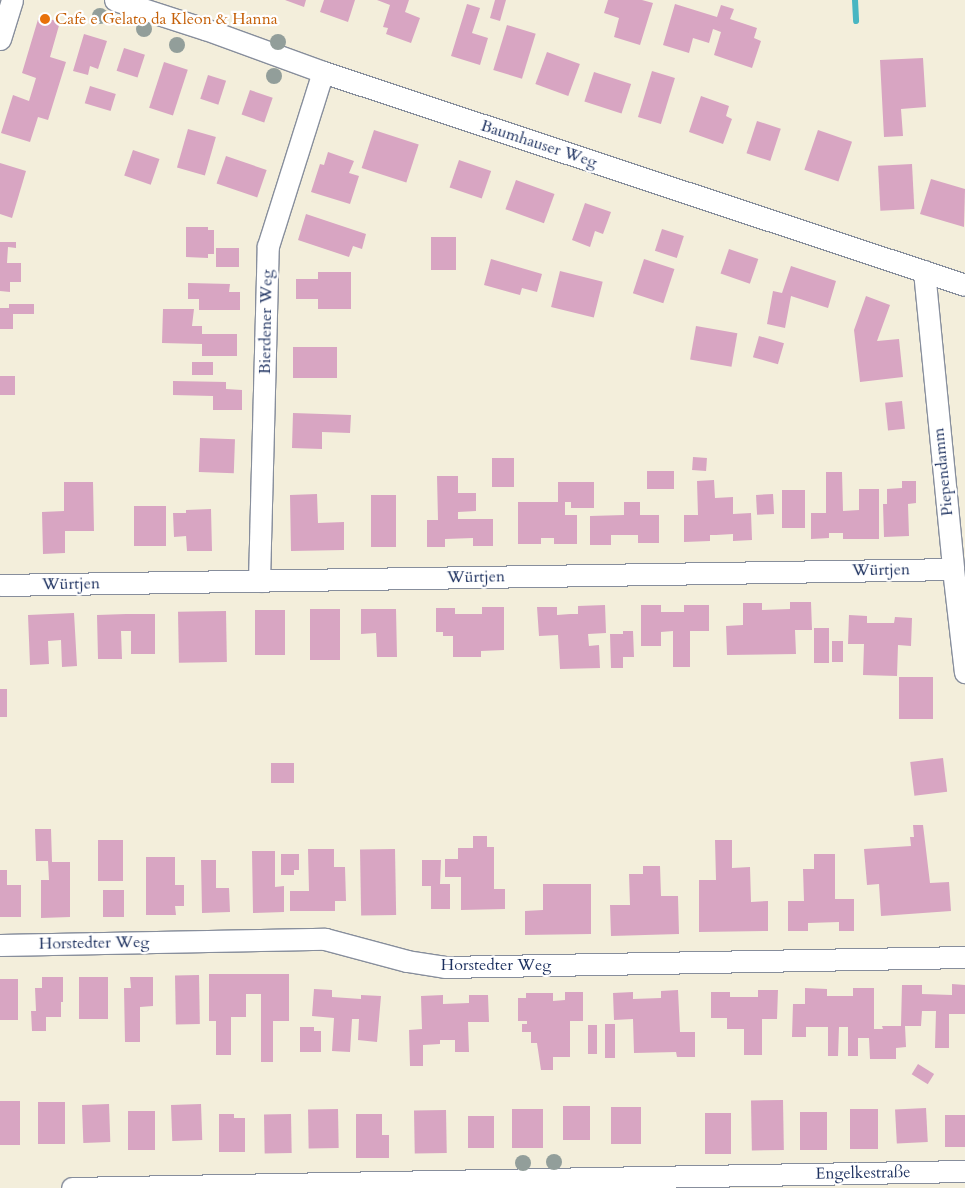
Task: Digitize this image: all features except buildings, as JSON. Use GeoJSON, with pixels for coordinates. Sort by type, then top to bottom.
{"type":"FeatureCollection","features":[{"type":"Feature","properties":{"kind":"street"},"geometry":{"type":"LineString","coordinates":[[0,39],[12,0]]}},
{"type":"Feature","properties":{"kind":"street","name":"Baumhauser Weg"},"geometry":{"type":"LineString","coordinates":[[115,0],[205,29],[323,72],[965,285]]}},
{"type":"Feature","properties":{"kind":"street","name":"Bierdener Weg"},"geometry":{"type":"LineString","coordinates":[[259,581],[268,246],[323,72]]}},
{"type":"Feature","properties":{"kind":"street","name":"Piependamm"},"geometry":{"type":"LineString","coordinates":[[924,271],[952,569],[965,672]]}},
{"type":"Feature","properties":{"kind":"street","name":"Würtjen"},"geometry":{"type":"LineString","coordinates":[[0,585],[952,569]]}},
{"type":"Feature","properties":{"kind":"street","name":"Horstedter Weg"},"geometry":{"type":"LineString","coordinates":[[0,945],[325,939],[407,961],[445,967],[965,957]]}},
{"type":"Feature","properties":{"kind":"street","name":"Engelkestraße"},"geometry":{"type":"LineString","coordinates":[[72,1188],[965,1171]]}},
{"type":"Feature","properties":{"kind":"waterway"},"geometry":{"type":"LineString","coordinates":[[855,0],[856,21]]}},
{"type":"Feature","properties":{"kind":"place","name":"Cafe e Gelato da Kleon & Hanna"},"geometry":{"type":"Point","coordinates":[45,19]}}]}
